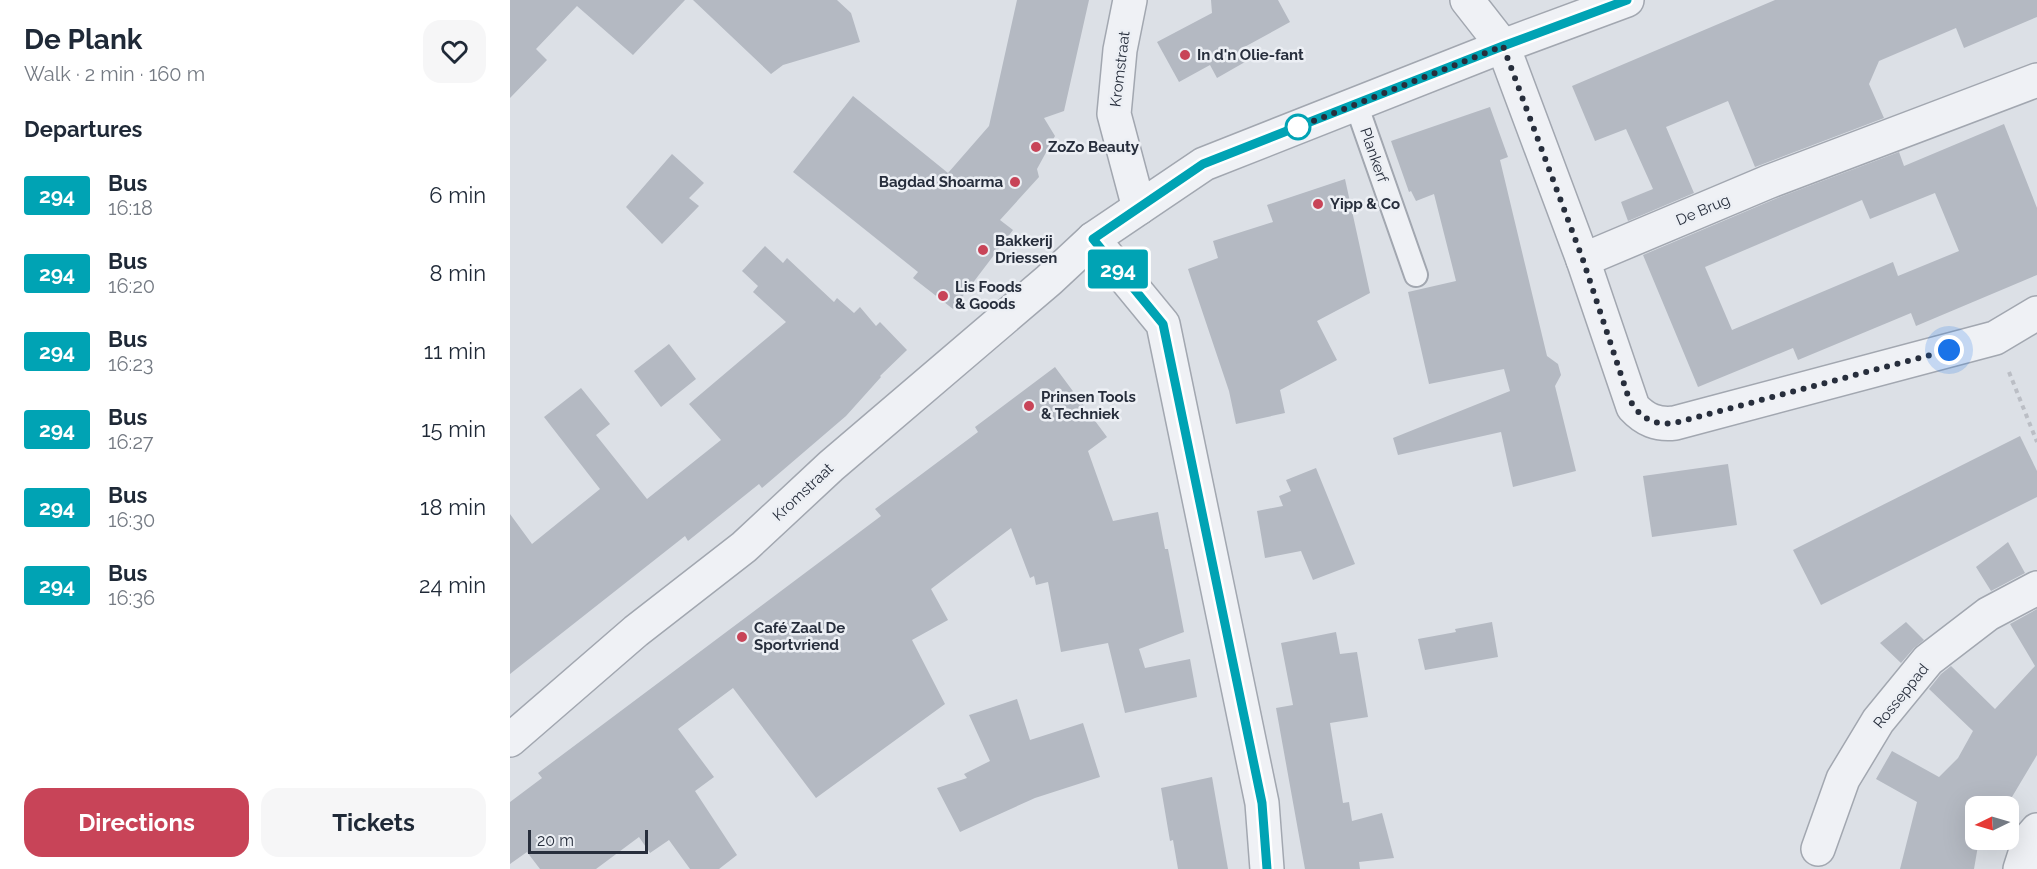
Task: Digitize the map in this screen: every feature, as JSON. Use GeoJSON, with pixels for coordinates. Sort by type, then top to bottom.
{"type":"FeatureCollection","features":[{"type":"Feature","properties":{"kind":"street","name":"Kromstraat"},"geometry":{"type":"LineString","coordinates":[[1130,0],[1120,50],[1114,114],[1139,208]]}},
{"type":"Feature","properties":{"kind":"street"},"geometry":{"type":"LineString","coordinates":[[1467,0],[1503,46],[1583,260],[1632,407],[1651,422],[1675,423],[1995,338],[2037,313]]}},
{"type":"Feature","properties":{"kind":"street","name":"Kromstraat"},"geometry":{"type":"LineString","coordinates":[[510,740],[636,631],[744,547],[831,466],[1049,280],[1093,239],[1203,164],[1503,46],[1627,0]]}},
{"type":"Feature","properties":{"kind":"street","name":"De Brug"},"geometry":{"type":"LineString","coordinates":[[1583,260],[1768,182],[2037,80]]}},
{"type":"Feature","properties":{"kind":"street"},"geometry":{"type":"LineString","coordinates":[[1093,239],[1163,324],[1262,803],[1267,869]]}},
{"type":"Feature","properties":{"kind":"street","name":"Rosseppad"},"geometry":{"type":"LineString","coordinates":[[1818,849],[1843,779],[1878,721],[1928,660],[1988,614],[2037,588]]}},
{"type":"Feature","properties":{"kind":"street"},"geometry":{"type":"LineString","coordinates":[[2020,869],[2030,838],[2037,830]]}},
{"type":"Feature","properties":{"kind":"lane","name":"Plankerf"},"geometry":{"type":"LineString","coordinates":[[1356,104],[1416,275]]}},
{"type":"Feature","properties":{"kind":"path"},"geometry":{"type":"LineString","coordinates":[[1995,338],[2037,442]]}},
{"type":"Feature","properties":{"kind":"building"},"geometry":{"type":"Polygon","coordinates":[[[510,0],[685,0],[633,55],[577,6],[536,49],[547,60],[510,98],[510,0]]]}},
{"type":"Feature","properties":{"kind":"building"},"geometry":{"type":"Polygon","coordinates":[[[693,0],[837,0],[851,13],[860,42],[783,65],[771,74],[693,0]]]}},
{"type":"Feature","properties":{"kind":"building"},"geometry":{"type":"Polygon","coordinates":[[[1017,0],[1089,0],[1064,111],[1044,118],[1055,136],[1037,169],[1039,177],[1000,220],[1013,230],[953,309],[913,278],[918,272],[793,172],[853,96],[948,173],[989,126],[1017,0]]]}},
{"type":"Feature","properties":{"kind":"building"},"geometry":{"type":"Polygon","coordinates":[[[1211,0],[1278,0],[1290,22],[1239,50],[1245,62],[1217,78],[1210,65],[1179,82],[1157,42],[1212,13],[1211,0]]]}},
{"type":"Feature","properties":{"kind":"building"},"geometry":{"type":"Polygon","coordinates":[[[1775,0],[2037,0],[2037,17],[1964,48],[1956,28],[1879,61],[1869,84],[1884,118],[1755,167],[1728,101],[1666,127],[1694,193],[1628,221],[1621,202],[1653,189],[1626,129],[1595,141],[1572,86],[1775,0]]]}},
{"type":"Feature","properties":{"kind":"building"},"geometry":{"type":"Polygon","coordinates":[[[1490,107],[1508,157],[1500,160],[1547,356],[1558,364],[1561,375],[1555,386],[1576,471],[1513,487],[1501,432],[1398,455],[1393,438],[1510,391],[1504,369],[1429,384],[1408,292],[1456,281],[1434,194],[1416,201],[1411,191],[1409,192],[1391,141],[1490,107]]]}},
{"type":"Feature","properties":{"kind":"building"},"geometry":{"type":"Polygon","coordinates":[[[2004,124],[2037,208],[2037,275],[1916,326],[1911,313],[1798,360],[1793,348],[1698,387],[1643,255],[1775,199],[1899,152],[1904,166],[2004,124]],[[1935,193],[1870,219],[1862,200],[1705,267],[1732,330],[1893,262],[1898,276],[1959,251],[1935,193]]]}},
{"type":"Feature","properties":{"kind":"building"},"geometry":{"type":"Polygon","coordinates":[[[672,154],[704,183],[689,198],[699,206],[662,244],[626,207],[672,154]]]}},
{"type":"Feature","properties":{"kind":"building"},"geometry":{"type":"Polygon","coordinates":[[[1345,179],[1370,293],[1317,321],[1337,360],[1280,390],[1285,413],[1236,424],[1229,391],[1188,269],[1218,258],[1213,241],[1273,222],[1267,205],[1345,179]]]}},
{"type":"Feature","properties":{"kind":"building"},"geometry":{"type":"Polygon","coordinates":[[[765,246],[783,263],[787,258],[834,302],[837,298],[854,313],[860,307],[876,326],[880,322],[907,350],[880,376],[846,416],[762,488],[759,484],[688,541],[685,536],[510,674],[510,514],[532,544],[600,489],[544,417],[581,388],[610,424],[596,435],[647,499],[721,440],[689,404],[786,322],[753,292],[758,286],[742,271],[765,246]]]}},
{"type":"Feature","properties":{"kind":"building"},"geometry":{"type":"Polygon","coordinates":[[[669,344],[696,379],[661,407],[634,371],[669,344]]]}},
{"type":"Feature","properties":{"kind":"building"},"geometry":{"type":"Polygon","coordinates":[[[1055,367],[1107,437],[1088,451],[1113,521],[1158,512],[1165,549],[1168,549],[1184,632],[1139,649],[1145,668],[1190,659],[1197,697],[1125,713],[1108,643],[1061,652],[1048,582],[1036,585],[1034,576],[1030,578],[1011,528],[931,589],[948,620],[912,640],[945,704],[816,798],[733,688],[678,729],[714,777],[695,791],[737,855],[719,869],[690,869],[669,840],[650,853],[639,837],[596,869],[540,869],[527,852],[510,864],[510,802],[542,778],[538,773],[881,516],[875,509],[978,432],[975,427],[1055,367]]]}},
{"type":"Feature","properties":{"kind":"building"},"geometry":{"type":"Polygon","coordinates":[[[2020,436],[2037,471],[2037,497],[1821,605],[1793,550],[2020,436]]]}},
{"type":"Feature","properties":{"kind":"building"},"geometry":{"type":"Polygon","coordinates":[[[1728,464],[1737,525],[1652,537],[1643,476],[1728,464]]]}},
{"type":"Feature","properties":{"kind":"building"},"geometry":{"type":"Polygon","coordinates":[[[1316,468],[1355,564],[1313,580],[1301,551],[1265,558],[1257,511],[1283,506],[1279,496],[1291,491],[1286,480],[1316,468]]]}},
{"type":"Feature","properties":{"kind":"building"},"geometry":{"type":"Polygon","coordinates":[[[2008,542],[2025,573],[1991,591],[1976,567],[2008,542]]]}},
{"type":"Feature","properties":{"kind":"building"},"geometry":{"type":"Polygon","coordinates":[[[2037,609],[2037,755],[2013,796],[1965,796],[1965,850],[1977,850],[1974,869],[1900,869],[1917,802],[1876,779],[1892,751],[1939,777],[1958,758],[1973,731],[1929,689],[1951,666],[1995,709],[2035,666],[2010,624],[2037,609]]]}},
{"type":"Feature","properties":{"kind":"building"},"geometry":{"type":"Polygon","coordinates":[[[1492,622],[1498,657],[1425,670],[1418,639],[1492,622]]]}},
{"type":"Feature","properties":{"kind":"building"},"geometry":{"type":"Polygon","coordinates":[[[1906,622],[1924,640],[1901,663],[1880,643],[1906,622]]]}},
{"type":"Feature","properties":{"kind":"building"},"geometry":{"type":"Polygon","coordinates":[[[1336,632],[1340,654],[1357,652],[1368,717],[1330,723],[1343,803],[1349,802],[1352,821],[1382,813],[1394,858],[1359,862],[1360,869],[1305,869],[1276,708],[1293,705],[1281,643],[1336,632]]]}},
{"type":"Feature","properties":{"kind":"building"},"geometry":{"type":"Polygon","coordinates":[[[1017,699],[1030,740],[1083,723],[1100,777],[1035,798],[960,832],[937,788],[967,778],[964,774],[990,761],[969,715],[1017,699]]]}},
{"type":"Feature","properties":{"kind":"building"},"geometry":{"type":"Polygon","coordinates":[[[1212,777],[1228,869],[1178,869],[1173,840],[1170,841],[1161,788],[1212,777]]]}},
{"type":"Feature","properties":{"kind":"bus line","name":"294"},"geometry":{"type":"LineString","coordinates":[[1267,869],[1262,803],[1163,324],[1093,239],[1203,164],[1503,46],[1627,0]]}},
{"type":"Feature","properties":{"kind":"place","name":"In d'n Olie-fant"},"geometry":{"type":"Point","coordinates":[1185,55]}},
{"type":"Feature","properties":{"kind":"place","name":"ZoZo Beauty"},"geometry":{"type":"Point","coordinates":[1036,147]}},
{"type":"Feature","properties":{"kind":"place","name":"Bagdad Shoarma"},"geometry":{"type":"Point","coordinates":[1015,182]}},
{"type":"Feature","properties":{"kind":"place","name":"Yipp & Co"},"geometry":{"type":"Point","coordinates":[1318,204]}},
{"type":"Feature","properties":{"kind":"place","name":"Bakkerij Driessen"},"geometry":{"type":"Point","coordinates":[983,250]}},
{"type":"Feature","properties":{"kind":"place","name":"Lis Foods & Goods"},"geometry":{"type":"Point","coordinates":[943,296]}},
{"type":"Feature","properties":{"kind":"place","name":"Prinsen Tools & Techniek"},"geometry":{"type":"Point","coordinates":[1029,406]}},
{"type":"Feature","properties":{"kind":"place","name":"Café Zaal De Sportvriend"},"geometry":{"type":"Point","coordinates":[742,637]}},
{"type":"Feature","properties":{"kind":"route"},"geometry":{"type":"LineString","coordinates":[[1298,127],[1291,130],[1503,46],[1583,260],[1632,407],[1651,422],[1675,423],[1949,350]]}}]}
